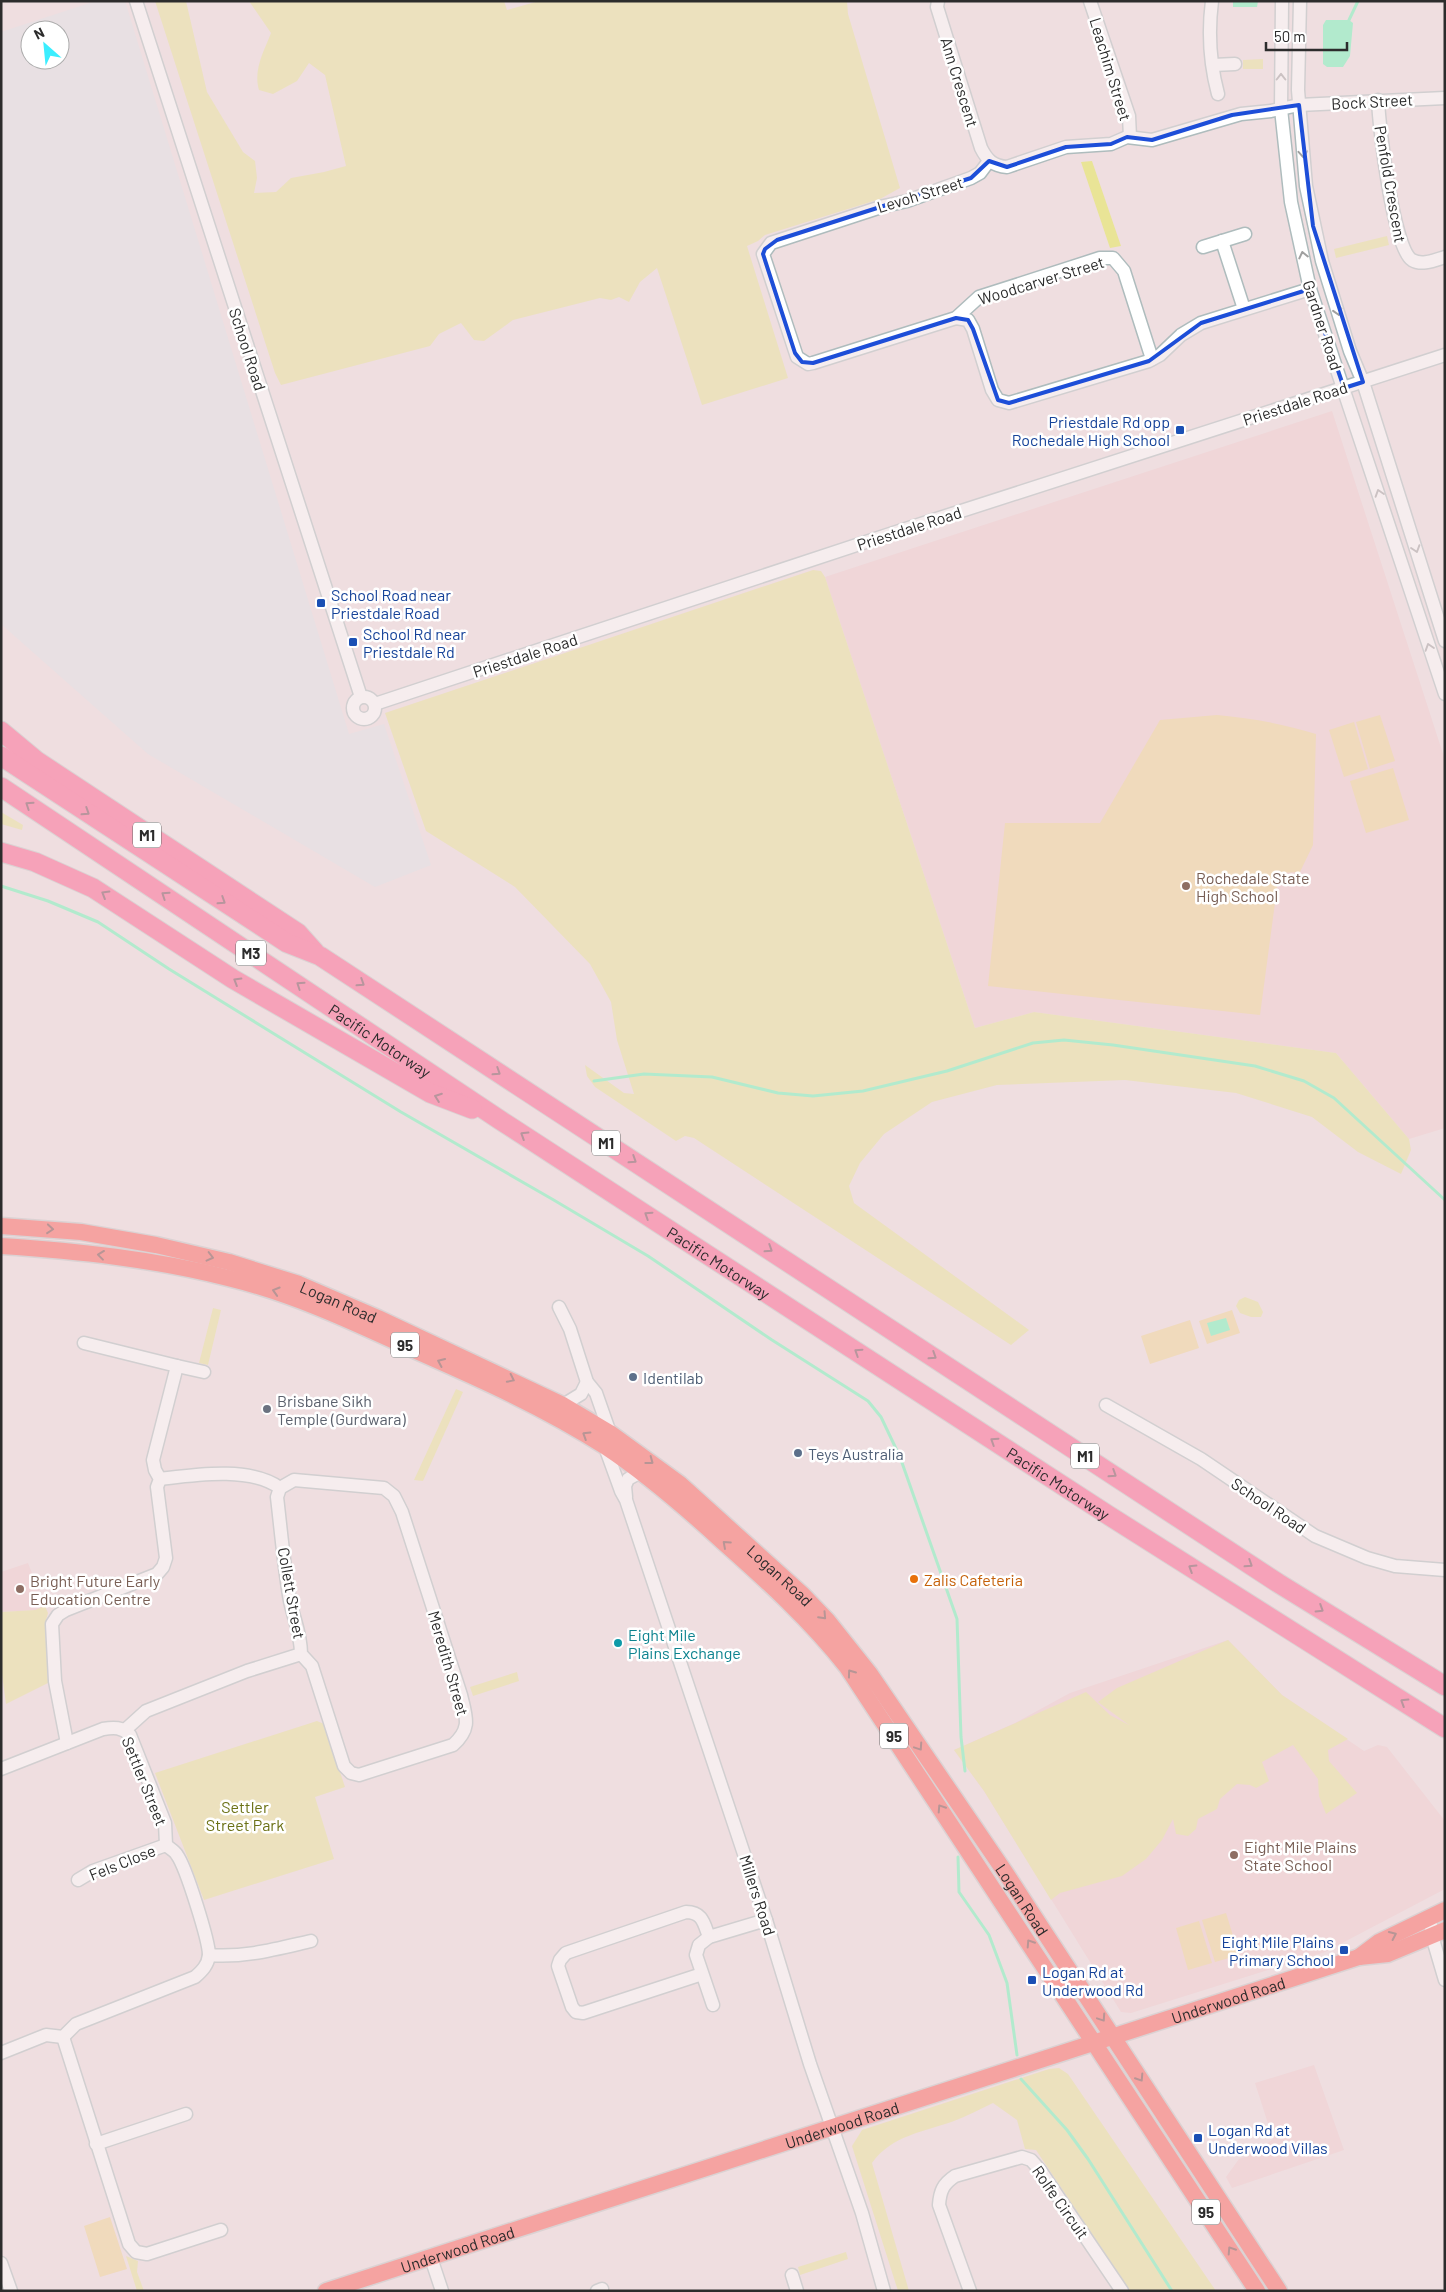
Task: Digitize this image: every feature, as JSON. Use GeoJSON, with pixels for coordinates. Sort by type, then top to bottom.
{"type":"FeatureCollection","features":[{"type":"Feature","properties":{"kind":"highway","name":"M1"},"geometry":{"type":"LineString","coordinates":[[1,730],[37,762],[298,933],[320,956],[1278,1583],[1445,1686]]}},
{"type":"Feature","properties":{"kind":"highway","name":"M3"},"geometry":{"type":"LineString","coordinates":[[1,756],[287,944],[320,956]]}},
{"type":"Feature","properties":{"kind":"highway","name":"Pacific Motorway"},"geometry":{"type":"LineString","coordinates":[[1,787],[500,1120],[1108,1515],[1445,1728]]}},
{"type":"Feature","properties":{"kind":"highway","name":"M1"},"geometry":{"type":"LineString","coordinates":[[1,852],[35,862],[93,888],[233,978],[430,1093],[500,1120]]}},
{"type":"Feature","properties":{"kind":"main road","name":"Logan Road"},"geometry":{"type":"LineString","coordinates":[[1,1226],[50,1229],[117,1238],[195,1254],[268,1274],[334,1298],[488,1368],[563,1405],[608,1440],[779,1592],[822,1636],[847,1667],[1257,2291]]}},
{"type":"Feature","properties":{"kind":"main road","name":"Logan Road"},"geometry":{"type":"LineString","coordinates":[[1,1246],[74,1252],[186,1268],[291,1296],[345,1318],[466,1373],[551,1415],[608,1440],[656,1466],[714,1514],[802,1595],[847,1644],[1005,1872],[1279,2291]]}},
{"type":"Feature","properties":{"kind":"main road","name":"Underwood Road"},"geometry":{"type":"LineString","coordinates":[[1360,1957],[1379,1942],[1438,1914]]}},
{"type":"Feature","properties":{"kind":"main road","name":"Underwood Road"},"geometry":{"type":"LineString","coordinates":[[326,2291],[1360,1957],[1388,1954],[1438,1933]]}},
{"type":"Feature","properties":{"kind":"street","name":"School Road"},"geometry":{"type":"LineString","coordinates":[[136,1],[361,697],[356,700],[353,708],[358,718],[370,718],[375,712],[375,704]]}},
{"type":"Feature","properties":{"kind":"street","name":"Ann Crescent"},"geometry":{"type":"LineString","coordinates":[[938,1],[937,7],[981,148],[989,161]]}},
{"type":"Feature","properties":{"kind":"street","name":"Leachim Street"},"geometry":{"type":"LineString","coordinates":[[1090,1],[1129,116],[1130,137]]}},
{"type":"Feature","properties":{"kind":"street"},"geometry":{"type":"LineString","coordinates":[[1212,1],[1209,27],[1212,65],[1218,94]]}},
{"type":"Feature","properties":{"kind":"street","name":"Gardner Road"},"geometry":{"type":"LineString","coordinates":[[1282,1],[1281,109],[1291,202],[1310,289],[1445,694]]}},
{"type":"Feature","properties":{"kind":"street","name":"Gardner Road"},"geometry":{"type":"LineString","coordinates":[[1300,1],[1298,41],[1300,105],[1306,186],[1313,226],[1350,351],[1363,382],[1445,641]]}},
{"type":"Feature","properties":{"kind":"street"},"geometry":{"type":"LineString","coordinates":[[1212,65],[1235,64]]}},
{"type":"Feature","properties":{"kind":"street","name":"Bock Street"},"geometry":{"type":"LineString","coordinates":[[1300,105],[1445,98]]}},
{"type":"Feature","properties":{"kind":"street","name":"Penfold Crescent"},"geometry":{"type":"LineString","coordinates":[[1378,100],[1388,179],[1402,248],[1412,260],[1419,262],[1430,262],[1445,257]]}},
{"type":"Feature","properties":{"kind":"street"},"geometry":{"type":"LineString","coordinates":[[989,161],[1007,167],[1066,146],[1111,144],[1130,137],[1152,140],[1232,115],[1300,105]]}},
{"type":"Feature","properties":{"kind":"street","name":"Levoh Street"},"geometry":{"type":"LineString","coordinates":[[797,358],[763,254],[771,243],[884,206],[907,201],[971,178],[980,173],[989,161]]}},
{"type":"Feature","properties":{"kind":"street"},"geometry":{"type":"LineString","coordinates":[[1203,247],[1245,234]]}},
{"type":"Feature","properties":{"kind":"street"},"geometry":{"type":"LineString","coordinates":[[1222,241],[1244,310]]}},
{"type":"Feature","properties":{"kind":"street","name":"Woodcarver Street"},"geometry":{"type":"LineString","coordinates":[[797,358],[808,364],[813,363],[956,318],[979,296],[1100,258],[1112,258],[1119,263],[1124,271],[1152,360]]}},
{"type":"Feature","properties":{"kind":"street","name":"Woodcarver Street"},"geometry":{"type":"LineString","coordinates":[[956,318],[968,320],[973,329],[992,390],[998,400],[1008,403],[1152,360],[1181,335],[1200,323],[1310,289]]}},
{"type":"Feature","properties":{"kind":"street","name":"Priestdale Road"},"geometry":{"type":"LineString","coordinates":[[375,704],[893,533],[1445,356]]}},
{"type":"Feature","properties":{"kind":"street"},"geometry":{"type":"LineString","coordinates":[[361,697],[370,698],[375,704]]}},
{"type":"Feature","properties":{"kind":"street"},"geometry":{"type":"LineString","coordinates":[[559,1307],[570,1329],[587,1382],[596,1393],[608,1440]]}},
{"type":"Feature","properties":{"kind":"street"},"geometry":{"type":"LineString","coordinates":[[84,1343],[204,1372]]}},
{"type":"Feature","properties":{"kind":"street"},"geometry":{"type":"LineString","coordinates":[[67,1744],[55,1681],[52,1624],[66,1610],[156,1574],[163,1567],[166,1558],[157,1487],[160,1479],[155,1470],[154,1460],[177,1366]]}},
{"type":"Feature","properties":{"kind":"street"},"geometry":{"type":"LineString","coordinates":[[563,1405],[581,1394],[587,1382]]}},
{"type":"Feature","properties":{"kind":"street","name":"School Road"},"geometry":{"type":"LineString","coordinates":[[1106,1405],[1201,1459],[1315,1536],[1367,1558],[1395,1566],[1445,1570]]}},
{"type":"Feature","properties":{"kind":"street","name":"Millers Road"},"geometry":{"type":"LineString","coordinates":[[608,1440],[621,1492],[626,1500],[766,1920],[810,2064],[862,2213],[884,2291]]}},
{"type":"Feature","properties":{"kind":"street"},"geometry":{"type":"LineString","coordinates":[[626,1500],[625,1486],[628,1479],[642,1472]]}},
{"type":"Feature","properties":{"kind":"street"},"geometry":{"type":"LineString","coordinates":[[160,1479],[216,1473],[269,1480],[280,1488]]}},
{"type":"Feature","properties":{"kind":"street","name":"Meredith Street"},"geometry":{"type":"LineString","coordinates":[[280,1488],[294,1480],[384,1488],[394,1496],[402,1512],[460,1695],[466,1721],[464,1735],[453,1745],[359,1775],[350,1773],[344,1766],[312,1666],[301,1654]]}},
{"type":"Feature","properties":{"kind":"street","name":"Collett Street"},"geometry":{"type":"LineString","coordinates":[[124,1730],[146,1711],[247,1671],[301,1654],[301,1639],[291,1603],[277,1497],[280,1488]]}},
{"type":"Feature","properties":{"kind":"street","name":"Settler Street"},"geometry":{"type":"LineString","coordinates":[[1,1768],[103,1729],[114,1728],[124,1730],[130,1735],[166,1823],[166,1845],[178,1855],[204,1929],[208,1955]]}},
{"type":"Feature","properties":{"kind":"street","name":"Fels Close"},"geometry":{"type":"LineString","coordinates":[[78,1880],[93,1871],[166,1845]]}},
{"type":"Feature","properties":{"kind":"street"},"geometry":{"type":"LineString","coordinates":[[702,1974],[583,2013],[576,2012],[572,2007],[558,1966],[566,1953],[686,1912],[695,1912],[700,1916],[709,1938]]}},
{"type":"Feature","properties":{"kind":"street"},"geometry":{"type":"LineString","coordinates":[[1438,1914],[1438,1933],[1445,1980]]}},
{"type":"Feature","properties":{"kind":"street"},"geometry":{"type":"LineString","coordinates":[[713,2005],[696,1955],[699,1945],[709,1938],[766,1920]]}},
{"type":"Feature","properties":{"kind":"street"},"geometry":{"type":"LineString","coordinates":[[63,2037],[76,2024],[196,1977],[206,1967],[208,1955],[250,1955],[311,1941]]}},
{"type":"Feature","properties":{"kind":"street"},"geometry":{"type":"LineString","coordinates":[[1,2053],[46,2035],[63,2037]]}},
{"type":"Feature","properties":{"kind":"street"},"geometry":{"type":"LineString","coordinates":[[63,2037],[129,2244],[136,2252],[146,2254],[221,2230]]}},
{"type":"Feature","properties":{"kind":"street"},"geometry":{"type":"LineString","coordinates":[[96,2144],[186,2114]]}},
{"type":"Feature","properties":{"kind":"street","name":"Rolfe Circuit"},"geometry":{"type":"LineString","coordinates":[[970,2291],[939,2205],[940,2192],[946,2181],[955,2176],[1022,2157],[1031,2160],[1040,2170],[1122,2291]]}},
{"type":"Feature","properties":{"kind":"street"},"geometry":{"type":"LineString","coordinates":[[431,2258],[442,2291]]}},
{"type":"Feature","properties":{"kind":"street"},"geometry":{"type":"LineString","coordinates":[[1,2263],[12,2291]]}},
{"type":"Feature","properties":{"kind":"street"},"geometry":{"type":"LineString","coordinates":[[792,2274],[797,2291]]}},
{"type":"Feature","properties":{"kind":"highlighted area"},"geometry":{"type":"Polygon","coordinates":[[[1299,105],[1313,226],[1363,382],[1344,388],[1310,289],[1201,323],[1149,361],[1009,403],[998,400],[973,329],[968,320],[956,318],[813,363],[802,362],[795,353],[763,254],[765,249],[777,240],[971,178],[989,161],[1007,167],[1066,147],[1111,144],[1127,137],[1152,140],[1232,115],[1299,105]]]}},
{"type":"Feature","properties":{"kind":"shaded area"},"geometry":{"type":"Polygon","coordinates":[[[96,1],[125,1],[349,734],[384,724],[431,865],[375,887],[148,754],[1,624],[1,32],[20,26],[20,70],[70,70],[70,20],[38,20],[96,1]]]}},
{"type":"Feature","properties":{"kind":"shaded area"},"geometry":{"type":"Polygon","coordinates":[[[1233,1],[1258,1],[1257,7],[1233,7],[1233,1]]]}},
{"type":"Feature","properties":{"kind":"shaded area"},"geometry":{"type":"Polygon","coordinates":[[[1326,20],[1349,20],[1353,23],[1350,56],[1343,67],[1327,67],[1323,64],[1323,25],[1326,20]]]}},
{"type":"Feature","properties":{"kind":"shaded area","name":"Rochedale State High School"},"geometry":{"type":"Polygon","coordinates":[[[1332,411],[1445,760],[1445,1128],[1409,1139],[1336,1053],[1034,1012],[975,1028],[825,577],[1332,411]]]}},
{"type":"Feature","properties":{"kind":"shaded area"},"geometry":{"type":"Polygon","coordinates":[[[1217,715],[1267,722],[1316,734],[1313,845],[1300,872],[1279,873],[1260,1015],[988,986],[1005,823],[1100,823],[1160,720],[1217,715]]]}},
{"type":"Feature","properties":{"kind":"shaded area"},"geometry":{"type":"Polygon","coordinates":[[[1380,715],[1395,761],[1370,769],[1356,722],[1380,715]]]}},
{"type":"Feature","properties":{"kind":"shaded area"},"geometry":{"type":"Polygon","coordinates":[[[1354,722],[1368,769],[1344,777],[1329,730],[1354,722]]]}},
{"type":"Feature","properties":{"kind":"shaded area"},"geometry":{"type":"Polygon","coordinates":[[[1393,768],[1409,820],[1366,833],[1350,781],[1393,768]]]}},
{"type":"Feature","properties":{"kind":"shaded area"},"geometry":{"type":"Polygon","coordinates":[[[1232,1310],[1240,1333],[1207,1344],[1199,1321],[1232,1310]]]}},
{"type":"Feature","properties":{"kind":"shaded area"},"geometry":{"type":"Polygon","coordinates":[[[1226,1318],[1230,1330],[1211,1336],[1207,1323],[1226,1318]]]}},
{"type":"Feature","properties":{"kind":"shaded area"},"geometry":{"type":"Polygon","coordinates":[[[1190,1320],[1199,1348],[1150,1364],[1141,1336],[1190,1320]]]}},
{"type":"Feature","properties":{"kind":"shaded area","name":"Bright Future Early Education Centre"},"geometry":{"type":"Polygon","coordinates":[[[28,1563],[45,1606],[36,1610],[1,1612],[1,1572],[28,1563]]]}},
{"type":"Feature","properties":{"kind":"shaded area","name":"Eight Mile Plains State School"},"geometry":{"type":"Polygon","coordinates":[[[1228,1640],[1282,1695],[1364,1751],[1378,1745],[1387,1747],[1445,1821],[1445,1889],[1325,1952],[1131,2013],[1121,2012],[984,1791],[954,1750],[1015,1723],[1070,1693],[1228,1640]]]}},
{"type":"Feature","properties":{"kind":"shaded area"},"geometry":{"type":"Polygon","coordinates":[[[1226,1913],[1239,1955],[1215,1962],[1202,1920],[1226,1913]]]}},
{"type":"Feature","properties":{"kind":"shaded area"},"geometry":{"type":"Polygon","coordinates":[[[1199,1921],[1212,1963],[1188,1970],[1176,1928],[1199,1921]]]}},
{"type":"Feature","properties":{"kind":"shaded area"},"geometry":{"type":"Polygon","coordinates":[[[1314,2065],[1344,2150],[1232,2188],[1226,2177],[1239,2159],[1253,2154],[1273,2139],[1255,2083],[1314,2065]]]}},
{"type":"Feature","properties":{"kind":"shaded area"},"geometry":{"type":"Polygon","coordinates":[[[110,2217],[127,2269],[100,2277],[84,2226],[110,2217]]]}},
{"type":"Feature","properties":{"kind":"green space"},"geometry":{"type":"Polygon","coordinates":[[[155,1],[186,1],[207,92],[243,152],[255,161],[257,178],[254,193],[276,192],[291,178],[346,166],[325,75],[309,63],[297,81],[273,94],[259,90],[258,68],[271,33],[249,1],[504,1],[507,10],[539,1],[847,1],[848,14],[900,188],[880,199],[765,235],[747,246],[788,378],[702,405],[657,268],[640,282],[629,302],[619,297],[611,300],[600,298],[513,320],[484,341],[474,340],[461,323],[439,334],[430,346],[281,385],[275,373],[155,1]]]}},
{"type":"Feature","properties":{"kind":"green space"},"geometry":{"type":"Polygon","coordinates":[[[1263,59],[1263,69],[1243,69],[1243,60],[1263,59]]]}},
{"type":"Feature","properties":{"kind":"green space"},"geometry":{"type":"Polygon","coordinates":[[[1092,161],[1121,246],[1110,248],[1081,162],[1092,161]]]}},
{"type":"Feature","properties":{"kind":"green space"},"geometry":{"type":"Polygon","coordinates":[[[1387,236],[1389,245],[1336,258],[1334,249],[1387,236]]]}},
{"type":"Feature","properties":{"kind":"green space"},"geometry":{"type":"Polygon","coordinates":[[[813,570],[821,571],[825,577],[975,1028],[1034,1012],[1336,1053],[1409,1139],[1411,1150],[1401,1174],[1358,1152],[1312,1117],[1236,1093],[1125,1080],[997,1085],[932,1102],[884,1134],[860,1163],[849,1186],[854,1203],[1029,1330],[1011,1345],[694,1138],[685,1136],[676,1141],[595,1087],[587,1076],[585,1065],[624,1093],[634,1094],[617,1040],[611,1002],[590,964],[515,887],[426,831],[385,713],[813,570]]]}},
{"type":"Feature","properties":{"kind":"green space"},"geometry":{"type":"Polygon","coordinates":[[[1,812],[23,825],[22,830],[1,824],[1,812]]]}},
{"type":"Feature","properties":{"kind":"green space"},"geometry":{"type":"Polygon","coordinates":[[[1245,1297],[1258,1302],[1263,1312],[1261,1317],[1251,1317],[1240,1313],[1236,1306],[1239,1300],[1245,1297]]]}},
{"type":"Feature","properties":{"kind":"green space"},"geometry":{"type":"Polygon","coordinates":[[[213,1308],[221,1310],[208,1365],[199,1363],[213,1308]]]}},
{"type":"Feature","properties":{"kind":"green space"},"geometry":{"type":"Polygon","coordinates":[[[456,1389],[463,1392],[423,1481],[414,1480],[456,1389]]]}},
{"type":"Feature","properties":{"kind":"green space"},"geometry":{"type":"Polygon","coordinates":[[[45,1606],[48,1613],[45,1624],[48,1683],[6,1704],[1,1667],[1,1612],[35,1610],[45,1606]]]}},
{"type":"Feature","properties":{"kind":"green space"},"geometry":{"type":"Polygon","coordinates":[[[1228,1640],[1282,1695],[1348,1739],[1328,1750],[1329,1761],[1357,1793],[1326,1814],[1319,1796],[1318,1779],[1293,1745],[1262,1762],[1269,1781],[1256,1788],[1250,1785],[1237,1784],[1220,1799],[1217,1809],[1198,1819],[1196,1829],[1188,1836],[1176,1834],[1173,1819],[1162,1840],[1146,1859],[1122,1876],[1060,1893],[1051,1900],[984,1791],[954,1750],[1086,1692],[1110,1715],[1129,1725],[1098,1702],[1117,1688],[1228,1640]]]}},
{"type":"Feature","properties":{"kind":"green space"},"geometry":{"type":"Polygon","coordinates":[[[517,1672],[519,1681],[473,1696],[470,1687],[517,1672]]]}},
{"type":"Feature","properties":{"kind":"green space","name":"Settler Street Park"},"geometry":{"type":"Polygon","coordinates":[[[317,1721],[324,1724],[345,1787],[315,1797],[334,1859],[204,1900],[155,1773],[317,1721]]]}},
{"type":"Feature","properties":{"kind":"green space"},"geometry":{"type":"Polygon","coordinates":[[[1059,2068],[1068,2074],[1216,2291],[1130,2291],[1036,2150],[1025,2149],[1017,2120],[993,2103],[954,2121],[899,2140],[889,2146],[872,2163],[909,2291],[898,2291],[852,2146],[862,2130],[1049,2069],[1059,2068]]]}},
{"type":"Feature","properties":{"kind":"green space"},"geometry":{"type":"Polygon","coordinates":[[[846,2252],[848,2259],[800,2275],[798,2267],[846,2252]]]}},
{"type":"Feature","properties":{"kind":"green space"},"geometry":{"type":"Polygon","coordinates":[[[126,2256],[138,2261],[137,2272],[144,2291],[137,2291],[126,2256]]]}},
{"type":"Feature","properties":{"kind":"waterway"},"geometry":{"type":"LineString","coordinates":[[1349,20],[1358,1]]}},
{"type":"Feature","properties":{"kind":"waterway"},"geometry":{"type":"LineString","coordinates":[[1,886],[48,901],[98,922],[169,969],[401,1112],[648,1256],[772,1340],[868,1401],[881,1417],[900,1457],[957,1619],[961,1737],[965,1771]]}},
{"type":"Feature","properties":{"kind":"waterway"},"geometry":{"type":"LineString","coordinates":[[594,1081],[644,1074],[712,1077],[778,1093],[813,1096],[863,1091],[947,1071],[1033,1043],[1064,1040],[1113,1045],[1255,1066],[1304,1081],[1334,1098],[1445,1200]]}},
{"type":"Feature","properties":{"kind":"waterway"},"geometry":{"type":"LineString","coordinates":[[958,1857],[959,1892],[989,1935],[1007,1983],[1017,2055]]}},
{"type":"Feature","properties":{"kind":"waterway"},"geometry":{"type":"LineString","coordinates":[[1021,2079],[1067,2130],[1088,2159],[1172,2291]]}},
{"type":"Feature","properties":{"kind":"place","name":"Priestdale Rd opp Rochedale High School"},"geometry":{"type":"Point","coordinates":[1180,430]}},
{"type":"Feature","properties":{"kind":"place","name":"School Road near Priestdale Road"},"geometry":{"type":"Point","coordinates":[321,603]}},
{"type":"Feature","properties":{"kind":"place","name":"School Rd near Priestdale Rd"},"geometry":{"type":"Point","coordinates":[353,642]}},
{"type":"Feature","properties":{"kind":"place","name":"Rochedale State High School"},"geometry":{"type":"Point","coordinates":[1186,886]}},
{"type":"Feature","properties":{"kind":"place","name":"Identilab"},"geometry":{"type":"Point","coordinates":[633,1377]}},
{"type":"Feature","properties":{"kind":"place","name":"Brisbane Sikh Temple (Gurdwara)"},"geometry":{"type":"Point","coordinates":[267,1409]}},
{"type":"Feature","properties":{"kind":"place","name":"Teys Australia"},"geometry":{"type":"Point","coordinates":[798,1453]}},
{"type":"Feature","properties":{"kind":"place","name":"Zalis Cafeteria"},"geometry":{"type":"Point","coordinates":[914,1579]}},
{"type":"Feature","properties":{"kind":"place","name":"Bright Future Early Education Centre"},"geometry":{"type":"Point","coordinates":[20,1589]}},
{"type":"Feature","properties":{"kind":"place","name":"Eight Mile Plains Exchange"},"geometry":{"type":"Point","coordinates":[618,1643]}},
{"type":"Feature","properties":{"kind":"place","name":"Eight Mile Plains State School"},"geometry":{"type":"Point","coordinates":[1234,1855]}},
{"type":"Feature","properties":{"kind":"place","name":"Eight Mile Plains Primary School"},"geometry":{"type":"Point","coordinates":[1344,1950]}},
{"type":"Feature","properties":{"kind":"place","name":"Logan Rd at Underwood Rd"},"geometry":{"type":"Point","coordinates":[1032,1980]}},
{"type":"Feature","properties":{"kind":"place","name":"Logan Rd at Underwood Villas"},"geometry":{"type":"Point","coordinates":[1198,2138]}}]}
